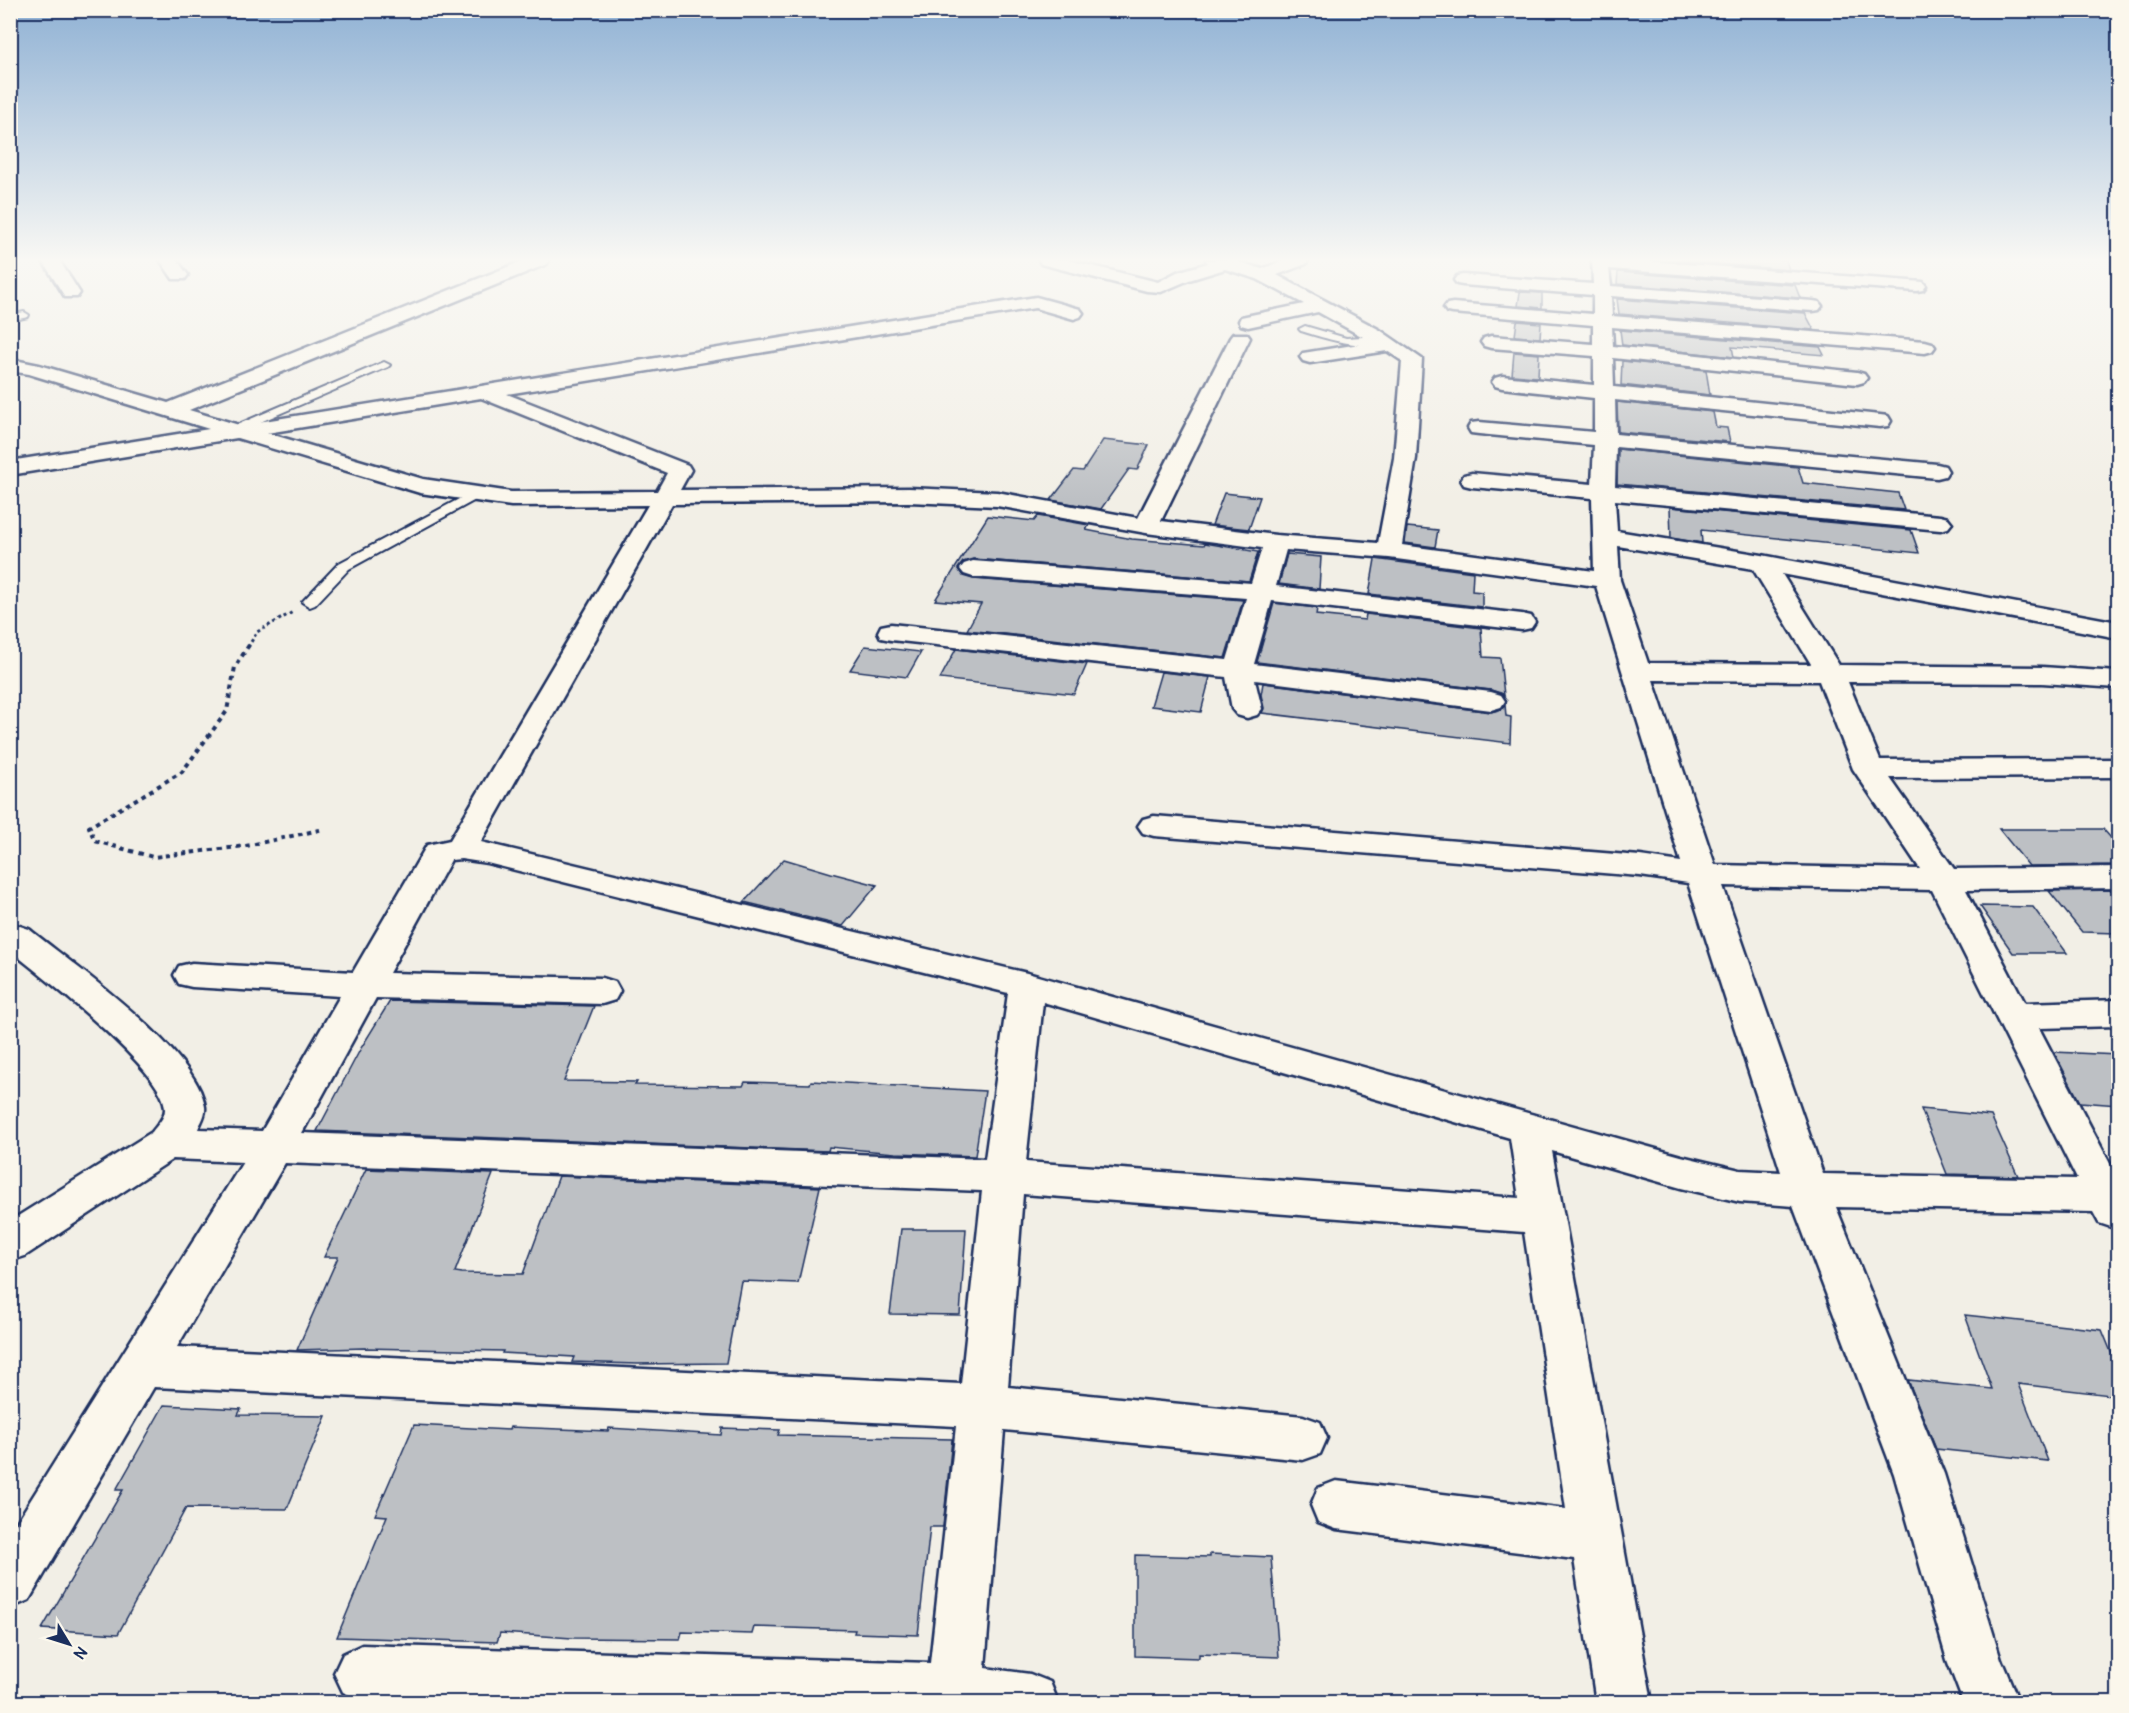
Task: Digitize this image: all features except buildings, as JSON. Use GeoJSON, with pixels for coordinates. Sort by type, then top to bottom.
{"type":"FeatureCollection","features":[{"type":"Feature","properties":{"kind":"street"},"geometry":{"type":"LineString","coordinates":[[170,410],[343,340]]}},
{"type":"Feature","properties":{"kind":"street"},"geometry":{"type":"LineString","coordinates":[[10,468],[803,340]]}},
{"type":"Feature","properties":{"kind":"street"},"geometry":{"type":"LineString","coordinates":[[10,484],[908,340]]}},
{"type":"Feature","properties":{"kind":"street"},"geometry":{"type":"LineString","coordinates":[[1146,526],[1239,340]]}},
{"type":"Feature","properties":{"kind":"street"},"geometry":{"type":"LineString","coordinates":[[1381,340],[1412,359],[1405,458],[1389,551]]}},
{"type":"Feature","properties":{"kind":"street"},"geometry":{"type":"LineString","coordinates":[[1491,342],[1496,340]]}},
{"type":"Feature","properties":{"kind":"street"},"geometry":{"type":"LineString","coordinates":[[1603,340],[1605,441],[1603,491],[1607,580],[1702,875],[1808,1190],[1919,1474],[1974,1660],[1991,1702]]}},
{"type":"Feature","properties":{"kind":"street"},"geometry":{"type":"LineString","coordinates":[[1737,340],[1857,378]]}},
{"type":"Feature","properties":{"kind":"street"},"geometry":{"type":"LineString","coordinates":[[1879,340],[1925,347]]}},
{"type":"Feature","properties":{"kind":"street"},"geometry":{"type":"LineString","coordinates":[[1310,357],[1385,342]]}},
{"type":"Feature","properties":{"kind":"street"},"geometry":{"type":"LineString","coordinates":[[18,369],[170,410],[420,486],[474,495],[511,499],[909,495],[997,499],[1146,526],[1276,542],[1389,551],[1607,580]]}},
{"type":"Feature","properties":{"kind":"street"},"geometry":{"type":"LineString","coordinates":[[1502,382],[1880,421]]}},
{"type":"Feature","properties":{"kind":"street"},"geometry":{"type":"LineString","coordinates":[[461,849],[680,470],[484,392]]}},
{"type":"Feature","properties":{"kind":"street"},"geometry":{"type":"LineString","coordinates":[[1479,428],[1936,471]]}},
{"type":"Feature","properties":{"kind":"street"},"geometry":{"type":"LineString","coordinates":[[1472,480],[1940,523]]}},
{"type":"Feature","properties":{"kind":"street"},"geometry":{"type":"LineString","coordinates":[[1606,537],[2115,627]]}},
{"type":"Feature","properties":{"kind":"street"},"geometry":{"type":"LineString","coordinates":[[1247,709],[1238,670],[1276,542]]}},
{"type":"Feature","properties":{"kind":"street"},"geometry":{"type":"LineString","coordinates":[[1762,563],[1830,672],[1868,769],[1944,880],[2013,1016],[2114,1203]]}},
{"type":"Feature","properties":{"kind":"street"},"geometry":{"type":"LineString","coordinates":[[973,569],[1262,592],[1522,622]]}},
{"type":"Feature","properties":{"kind":"street"},"geometry":{"type":"LineString","coordinates":[[891,632],[1238,670],[1491,701]]}},
{"type":"Feature","properties":{"kind":"street"},"geometry":{"type":"LineString","coordinates":[[1636,671],[2042,675],[2118,680]]}},
{"type":"Feature","properties":{"kind":"street"},"geometry":{"type":"LineString","coordinates":[[1868,769],[2118,768]]}},
{"type":"Feature","properties":{"kind":"street"},"geometry":{"type":"LineString","coordinates":[[1154,826],[1640,866],[1702,875],[1944,880],[2118,877]]}},
{"type":"Feature","properties":{"kind":"street"},"geometry":{"type":"LineString","coordinates":[[10,1582],[274,1146],[439,852],[461,849],[498,855],[1027,985],[1681,1172],[1740,1186],[2114,1203]]}},
{"type":"Feature","properties":{"kind":"street"},"geometry":{"type":"LineString","coordinates":[[10,1244],[166,1143],[182,1120],[185,1106],[180,1088],[147,1047],[17,938]]}},
{"type":"Feature","properties":{"kind":"street"},"geometry":{"type":"LineString","coordinates":[[192,975],[364,984],[602,991]]}},
{"type":"Feature","properties":{"kind":"street"},"geometry":{"type":"LineString","coordinates":[[954,1697],[1004,1176],[1027,985]]}},
{"type":"Feature","properties":{"kind":"street"},"geometry":{"type":"LineString","coordinates":[[2013,1016],[2118,1013]]}},
{"type":"Feature","properties":{"kind":"street"},"geometry":{"type":"LineString","coordinates":[[1528,1127],[1624,1702]]}},
{"type":"Feature","properties":{"kind":"street"},"geometry":{"type":"LineString","coordinates":[[166,1143],[1004,1176],[1544,1217]]}},
{"type":"Feature","properties":{"kind":"street"},"geometry":{"type":"LineString","coordinates":[[140,1366],[981,1406],[1303,1438]]}},
{"type":"Feature","properties":{"kind":"street"},"geometry":{"type":"LineString","coordinates":[[1336,1504],[1597,1537]]}},
{"type":"Feature","properties":{"kind":"street"},"geometry":{"type":"LineString","coordinates":[[362,1673],[1030,1702]]}},
{"type":"Feature","properties":{"kind":"lane"},"geometry":{"type":"LineString","coordinates":[[1341,340],[1385,342]]}},
{"type":"Feature","properties":{"kind":"lane"},"geometry":{"type":"LineString","coordinates":[[237,430],[384,365]]}},
{"type":"Feature","properties":{"kind":"lane"},"geometry":{"type":"LineString","coordinates":[[310,602],[344,566],[474,495]]}},
{"type":"Feature","properties":{"kind":"path"},"geometry":{"type":"LineString","coordinates":[[310,602],[257,632],[235,667],[227,711],[183,772],[89,826],[95,841],[153,857],[246,846],[324,829]]}}]}
